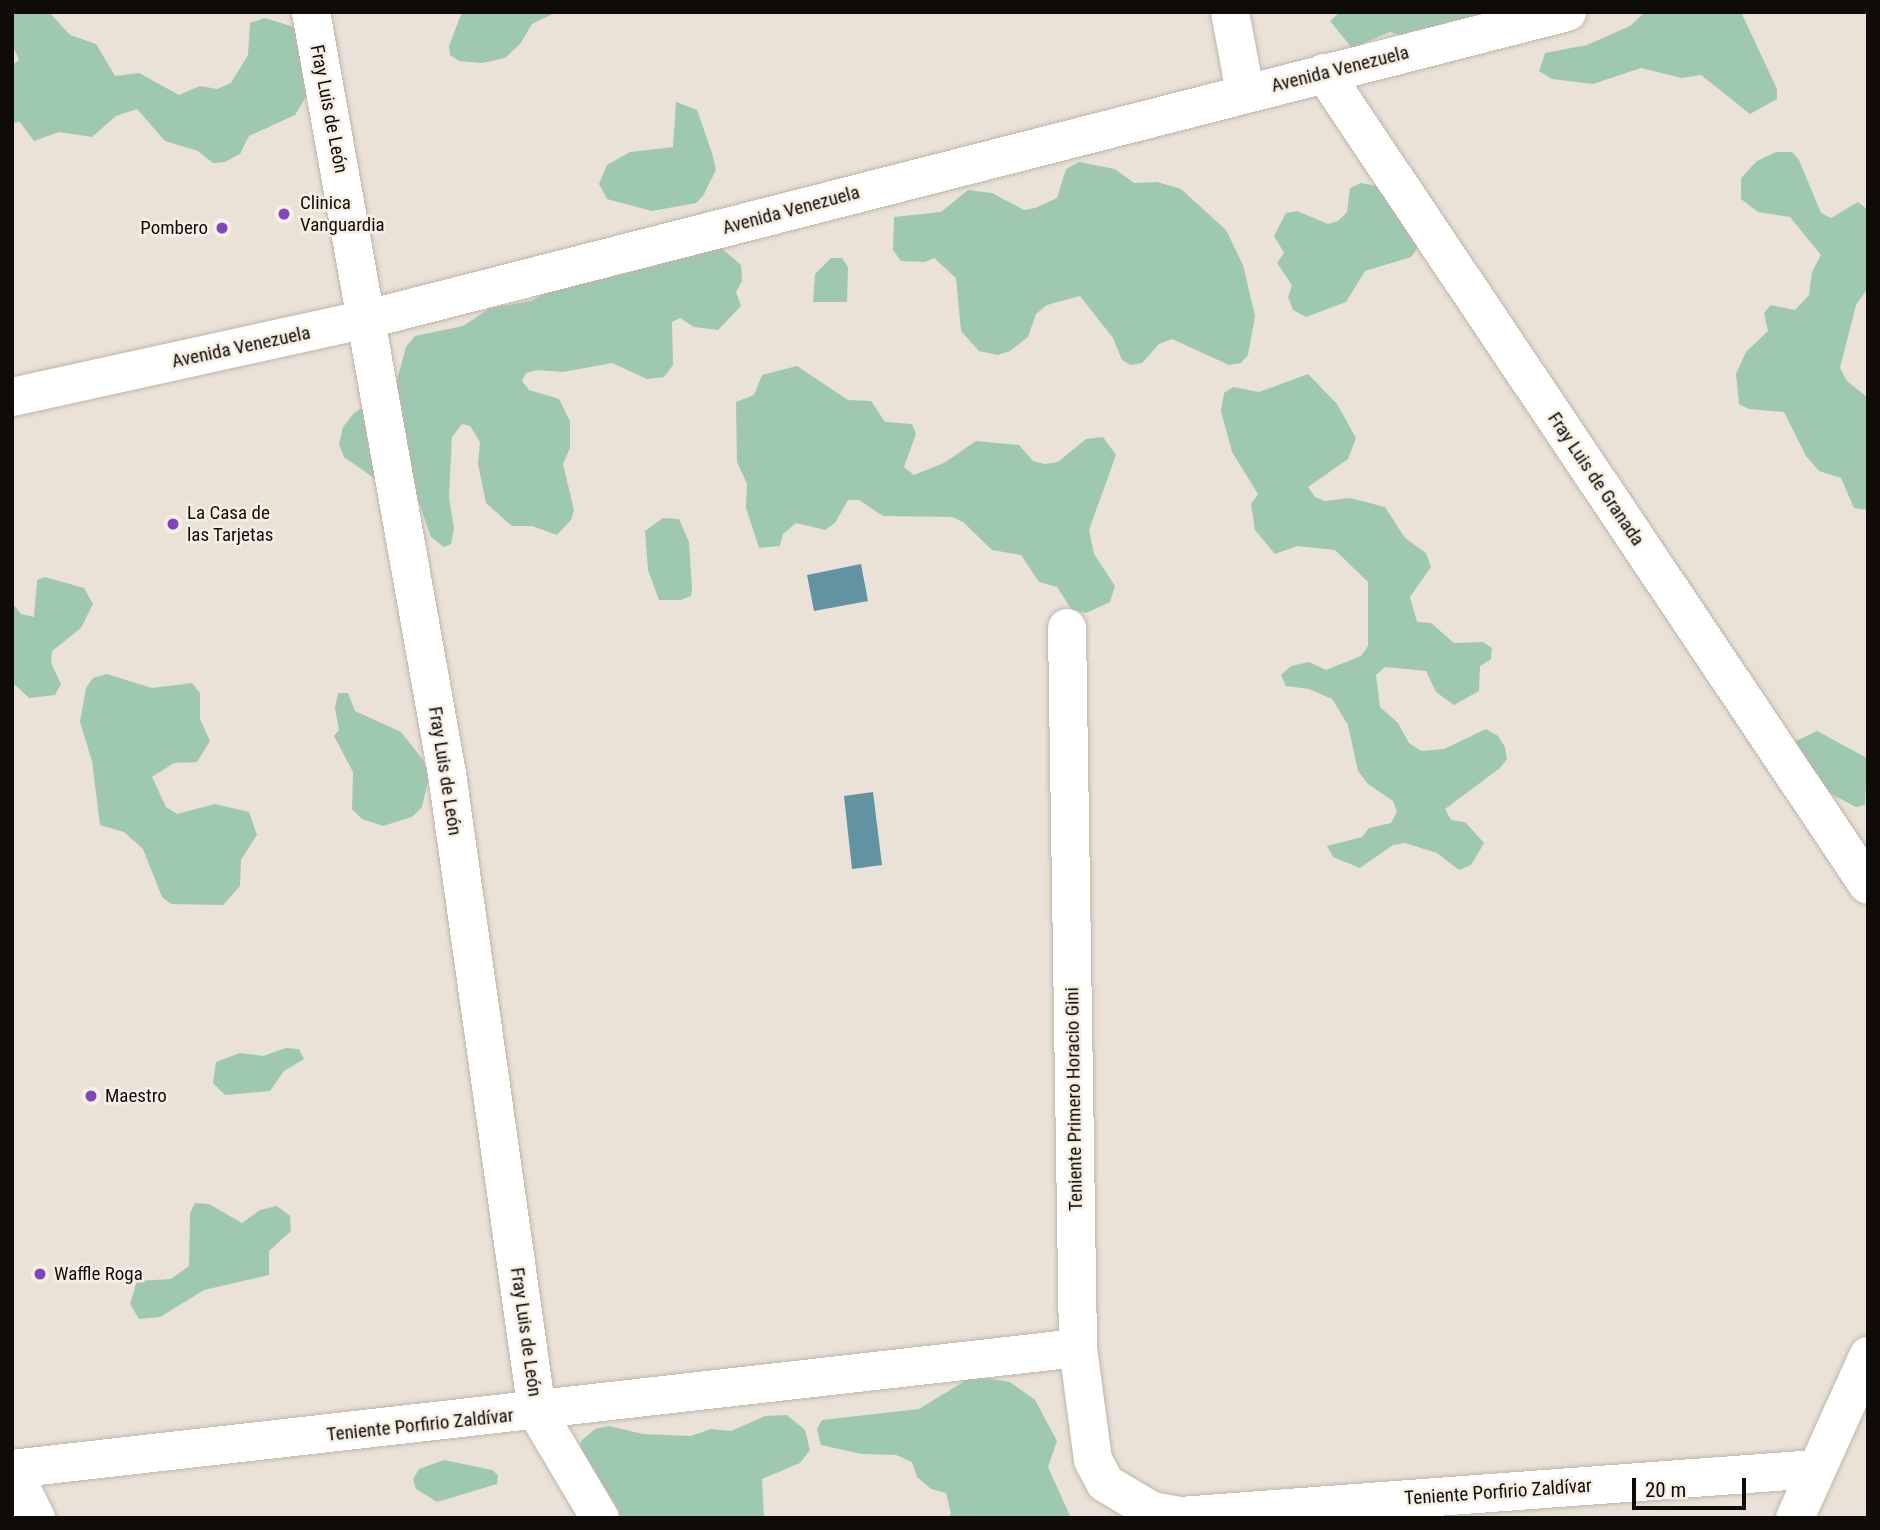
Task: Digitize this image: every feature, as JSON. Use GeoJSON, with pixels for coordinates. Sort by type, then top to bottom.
{"type":"FeatureCollection","features":[{"type":"Feature","properties":{"kind":"street","name":"Fray Luis de León"},"geometry":{"type":"LineString","coordinates":[[311,12],[368,319],[447,774],[537,1412],[600,1518]]}},
{"type":"Feature","properties":{"kind":"street"},"geometry":{"type":"LineString","coordinates":[[1230,12],[1245,92]]}},
{"type":"Feature","properties":{"kind":"street","name":"Avenida Venezuela"},"geometry":{"type":"LineString","coordinates":[[12,397],[368,319],[1245,92],[1567,12]]}},
{"type":"Feature","properties":{"kind":"street","name":"Fray Luis de Granada"},"geometry":{"type":"LineString","coordinates":[[1324,73],[1868,885]]}},
{"type":"Feature","properties":{"kind":"street","name":"Teniente Primero Horacio Gini"},"geometry":{"type":"LineString","coordinates":[[1067,628],[1078,1348],[1093,1460],[1105,1483],[1152,1511],[1180,1516]]}},
{"type":"Feature","properties":{"kind":"street","name":"Teniente Porfirio Zaldívar"},"geometry":{"type":"LineString","coordinates":[[12,1470],[1078,1348]]}},
{"type":"Feature","properties":{"kind":"street"},"geometry":{"type":"LineString","coordinates":[[1795,1518],[1868,1356]]}},
{"type":"Feature","properties":{"kind":"street","name":"Teniente Porfirio Zaldívar"},"geometry":{"type":"LineString","coordinates":[[1180,1516],[1816,1469]]}},
{"type":"Feature","properties":{"kind":"street"},"geometry":{"type":"LineString","coordinates":[[12,1470],[36,1518]]}},
{"type":"Feature","properties":{"kind":"green space"},"geometry":{"type":"Polygon","coordinates":[[[18,12],[49,12],[70,35],[96,44],[115,76],[139,73],[179,95],[200,86],[217,89],[231,83],[248,55],[250,23],[265,18],[300,29],[312,87],[295,115],[249,136],[240,154],[225,162],[213,163],[198,151],[165,141],[137,109],[116,116],[92,137],[59,132],[34,141],[20,122],[12,123],[12,65],[19,60],[12,44],[12,15],[18,12]]]}},
{"type":"Feature","properties":{"kind":"green space"},"geometry":{"type":"Polygon","coordinates":[[[462,12],[557,12],[532,24],[520,44],[505,58],[482,63],[459,61],[450,55],[449,46],[462,12]]]}},
{"type":"Feature","properties":{"kind":"green space"},"geometry":{"type":"Polygon","coordinates":[[[1340,12],[1493,13],[1425,43],[1390,32],[1352,48],[1330,21],[1340,12]]]}},
{"type":"Feature","properties":{"kind":"green space"},"geometry":{"type":"Polygon","coordinates":[[[1741,12],[1777,89],[1777,99],[1750,114],[1701,75],[1682,78],[1641,68],[1593,84],[1552,79],[1539,71],[1545,53],[1587,45],[1630,26],[1644,13],[1741,12]]]}},
{"type":"Feature","properties":{"kind":"green space"},"geometry":{"type":"Polygon","coordinates":[[[676,102],[697,110],[712,153],[716,170],[703,196],[696,203],[652,211],[607,199],[599,184],[607,165],[630,152],[673,147],[676,102]]]}},
{"type":"Feature","properties":{"kind":"green space"},"geometry":{"type":"Polygon","coordinates":[[[1776,152],[1792,152],[1799,160],[1821,213],[1831,218],[1858,202],[1868,210],[1868,288],[1856,305],[1840,368],[1847,381],[1868,398],[1868,510],[1854,508],[1841,478],[1819,471],[1806,456],[1784,412],[1749,409],[1739,404],[1736,374],[1746,352],[1768,331],[1764,313],[1771,305],[1795,310],[1809,295],[1812,272],[1821,255],[1790,217],[1758,212],[1741,199],[1741,178],[1757,161],[1776,152]]]}},
{"type":"Feature","properties":{"kind":"green space"},"geometry":{"type":"Polygon","coordinates":[[[1079,162],[1115,169],[1134,183],[1157,182],[1181,189],[1226,230],[1243,265],[1255,316],[1248,355],[1241,363],[1229,365],[1172,339],[1159,344],[1142,363],[1131,365],[1122,360],[1113,338],[1080,296],[1047,305],[1036,314],[1028,337],[1010,351],[998,355],[979,351],[961,331],[956,278],[934,258],[925,262],[901,261],[893,250],[894,217],[941,212],[968,190],[992,193],[1024,210],[1035,208],[1057,198],[1066,169],[1079,162]]]}},
{"type":"Feature","properties":{"kind":"green space"},"geometry":{"type":"Polygon","coordinates":[[[1361,183],[1380,187],[1418,247],[1411,257],[1365,271],[1346,302],[1306,317],[1293,310],[1288,297],[1292,285],[1277,263],[1284,253],[1274,236],[1286,213],[1297,211],[1328,224],[1338,221],[1347,212],[1350,188],[1361,183]]]}},
{"type":"Feature","properties":{"kind":"green space"},"geometry":{"type":"Polygon","coordinates":[[[718,245],[741,265],[742,281],[736,292],[741,306],[718,330],[694,327],[680,318],[672,322],[673,365],[664,377],[647,379],[612,363],[563,372],[537,370],[526,373],[522,381],[529,390],[559,399],[570,421],[570,448],[563,464],[574,510],[571,520],[557,535],[532,526],[512,526],[486,503],[478,464],[480,442],[470,426],[462,424],[452,437],[449,497],[454,528],[451,544],[444,547],[431,537],[418,500],[403,485],[374,478],[344,457],[339,444],[343,427],[354,413],[395,387],[406,347],[415,336],[463,326],[490,308],[531,301],[551,290],[718,245]]]}},
{"type":"Feature","properties":{"kind":"green space"},"geometry":{"type":"Polygon","coordinates":[[[831,258],[842,258],[848,267],[847,302],[813,302],[815,274],[831,258]]]}},
{"type":"Feature","properties":{"kind":"green space"},"geometry":{"type":"Polygon","coordinates":[[[797,366],[848,400],[871,401],[885,422],[912,424],[916,434],[904,467],[914,475],[944,463],[976,441],[1019,445],[1033,461],[1045,464],[1058,462],[1086,439],[1103,437],[1116,455],[1089,530],[1094,554],[1115,586],[1110,602],[1086,613],[1072,610],[1057,587],[1039,582],[1021,555],[992,550],[963,522],[952,517],[883,516],[859,500],[848,500],[835,523],[825,530],[796,523],[783,534],[780,546],[759,548],[746,508],[747,484],[737,462],[736,402],[754,395],[762,375],[797,366]]]}},
{"type":"Feature","properties":{"kind":"green space"},"geometry":{"type":"Polygon","coordinates":[[[1308,374],[1337,404],[1356,438],[1348,459],[1308,487],[1315,497],[1325,501],[1350,498],[1385,507],[1405,538],[1426,553],[1431,567],[1410,597],[1417,622],[1431,623],[1454,643],[1483,642],[1492,648],[1491,659],[1480,666],[1479,691],[1454,705],[1436,692],[1426,671],[1385,667],[1376,675],[1380,707],[1398,723],[1409,743],[1421,751],[1444,749],[1486,729],[1498,736],[1505,747],[1507,759],[1500,768],[1445,809],[1451,820],[1465,822],[1484,843],[1471,865],[1459,870],[1437,853],[1405,843],[1393,845],[1360,868],[1333,857],[1327,846],[1362,837],[1369,828],[1391,823],[1397,812],[1393,801],[1368,784],[1358,771],[1348,725],[1332,699],[1309,689],[1286,686],[1281,675],[1291,666],[1309,662],[1326,670],[1361,656],[1368,646],[1368,582],[1335,550],[1297,546],[1275,554],[1255,530],[1251,504],[1258,494],[1232,452],[1221,411],[1224,393],[1233,387],[1259,392],[1308,374]]]}},
{"type":"Feature","properties":{"kind":"green space"},"geometry":{"type":"Polygon","coordinates":[[[663,518],[679,519],[689,542],[691,596],[681,600],[659,600],[648,570],[645,531],[663,518]]]}},
{"type":"Feature","properties":{"kind":"green space"},"geometry":{"type":"Polygon","coordinates":[[[45,577],[84,588],[93,604],[81,628],[52,651],[51,663],[61,684],[55,695],[29,698],[12,682],[12,603],[21,614],[34,617],[37,580],[45,577]]]}},
{"type":"Feature","properties":{"kind":"green space"},"geometry":{"type":"Polygon","coordinates":[[[107,674],[152,688],[192,683],[200,693],[200,719],[210,741],[197,762],[174,763],[152,777],[166,807],[177,814],[215,804],[249,812],[257,835],[241,860],[240,886],[223,905],[171,904],[162,897],[143,849],[124,832],[100,825],[92,761],[80,722],[86,688],[93,678],[107,674]]]}},
{"type":"Feature","properties":{"kind":"green space"},"geometry":{"type":"Polygon","coordinates":[[[338,693],[348,693],[355,711],[401,732],[423,760],[429,777],[422,807],[412,817],[383,826],[362,819],[352,809],[353,772],[334,736],[339,730],[335,708],[338,693]]]}},
{"type":"Feature","properties":{"kind":"green space"},"geometry":{"type":"Polygon","coordinates":[[[1817,731],[1867,758],[1865,805],[1856,807],[1829,793],[1790,744],[1817,731]]]}},
{"type":"Feature","properties":{"kind":"green space"},"geometry":{"type":"Polygon","coordinates":[[[286,1048],[299,1049],[304,1059],[284,1071],[270,1091],[225,1095],[213,1083],[216,1062],[240,1053],[263,1056],[286,1048]]]}},
{"type":"Feature","properties":{"kind":"green space"},"geometry":{"type":"Polygon","coordinates":[[[195,1203],[209,1204],[242,1223],[260,1210],[277,1206],[290,1216],[291,1231],[269,1251],[269,1275],[204,1290],[160,1317],[139,1319],[130,1304],[137,1281],[171,1279],[189,1266],[190,1213],[195,1203]]]}},
{"type":"Feature","properties":{"kind":"green space"},"geometry":{"type":"Polygon","coordinates":[[[973,1376],[1010,1382],[1035,1400],[1057,1441],[1048,1467],[1071,1518],[947,1518],[951,1514],[946,1493],[931,1489],[917,1477],[912,1462],[896,1455],[862,1454],[821,1445],[817,1429],[822,1420],[919,1409],[973,1376]]]}},
{"type":"Feature","properties":{"kind":"green space"},"geometry":{"type":"Polygon","coordinates":[[[787,1415],[805,1430],[810,1450],[800,1463],[762,1479],[764,1518],[590,1518],[574,1481],[581,1441],[595,1429],[609,1426],[643,1434],[691,1436],[711,1429],[731,1431],[765,1416],[787,1415]]]}},
{"type":"Feature","properties":{"kind":"green space"},"geometry":{"type":"Polygon","coordinates":[[[444,1460],[492,1470],[498,1475],[497,1484],[437,1502],[416,1489],[413,1479],[419,1469],[444,1460]]]}},
{"type":"Feature","properties":{"kind":"water"},"geometry":{"type":"Polygon","coordinates":[[[861,564],[868,601],[814,611],[807,575],[861,564]]]}},
{"type":"Feature","properties":{"kind":"water"},"geometry":{"type":"Polygon","coordinates":[[[873,792],[882,865],[852,869],[844,796],[873,792]]]}},
{"type":"Feature","properties":{"kind":"place","name":"Clinica Vanguardia"},"geometry":{"type":"Point","coordinates":[284,214]}},
{"type":"Feature","properties":{"kind":"place","name":"Pombero"},"geometry":{"type":"Point","coordinates":[222,228]}},
{"type":"Feature","properties":{"kind":"place","name":"La Casa de las Tarjetas"},"geometry":{"type":"Point","coordinates":[173,524]}},
{"type":"Feature","properties":{"kind":"place","name":"Maestro"},"geometry":{"type":"Point","coordinates":[91,1096]}},
{"type":"Feature","properties":{"kind":"place","name":"Waffle Roga"},"geometry":{"type":"Point","coordinates":[40,1274]}}]}
